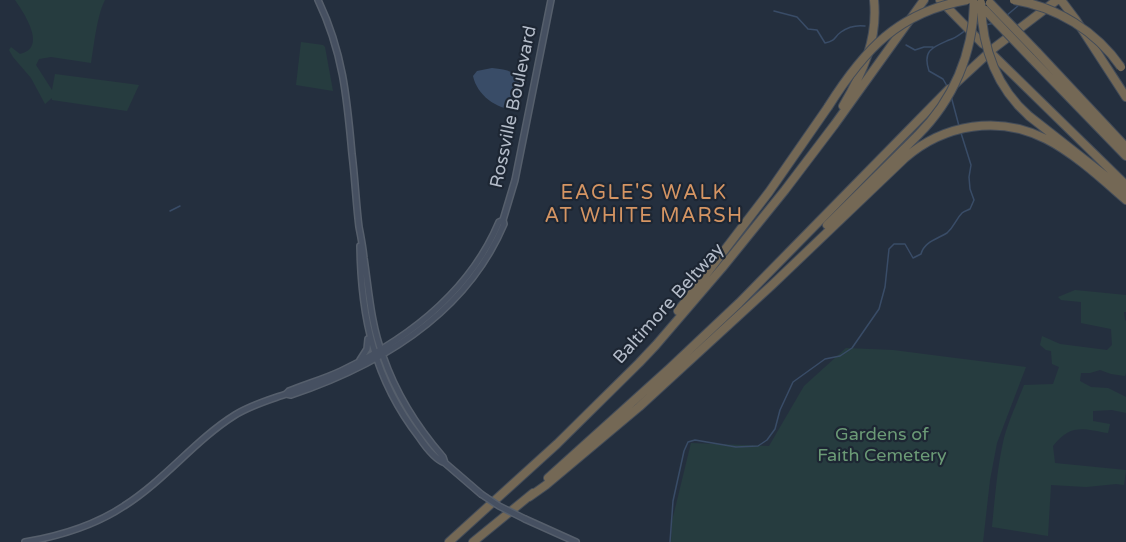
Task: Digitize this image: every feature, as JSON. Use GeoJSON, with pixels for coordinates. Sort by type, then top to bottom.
{"type":"FeatureCollection","features":[{"type":"Feature","properties":{"kind":"highway"},"geometry":{"type":"LineString","coordinates":[[748,236],[823,135],[855,85],[872,42],[875,19],[874,0]]}},
{"type":"Feature","properties":{"kind":"highway","name":"Baltimore Beltway"},"geometry":{"type":"LineString","coordinates":[[449,542],[557,444],[656,345],[722,268],[816,149],[924,0]]}},
{"type":"Feature","properties":{"kind":"highway"},"geometry":{"type":"LineString","coordinates":[[940,0],[1126,186]]}},
{"type":"Feature","properties":{"kind":"highway"},"geometry":{"type":"LineString","coordinates":[[623,378],[745,226],[859,62],[886,35],[902,24],[947,4],[967,0]]}},
{"type":"Feature","properties":{"kind":"highway"},"geometry":{"type":"LineString","coordinates":[[975,0],[1126,147]]}},
{"type":"Feature","properties":{"kind":"highway"},"geometry":{"type":"LineString","coordinates":[[765,291],[773,280],[918,135],[940,109],[958,78],[970,40],[975,0]]}},
{"type":"Feature","properties":{"kind":"highway"},"geometry":{"type":"LineString","coordinates":[[982,0],[987,52],[998,79],[1010,96],[1029,116],[1126,192]]}},
{"type":"Feature","properties":{"kind":"highway"},"geometry":{"type":"LineString","coordinates":[[988,0],[1034,55],[1126,156]]}},
{"type":"Feature","properties":{"kind":"highway"},"geometry":{"type":"LineString","coordinates":[[1014,0],[1047,8],[1075,22],[1099,42],[1126,74]]}},
{"type":"Feature","properties":{"kind":"highway"},"geometry":{"type":"LineString","coordinates":[[529,497],[739,303],[948,90],[994,48],[1059,0],[1126,97]]}},
{"type":"Feature","properties":{"kind":"highway"},"geometry":{"type":"LineString","coordinates":[[473,542],[639,408],[910,154],[931,140],[971,126],[1005,126],[1024,130],[1062,149],[1126,200]]}},
{"type":"Feature","properties":{"kind":"main road"},"geometry":{"type":"LineString","coordinates":[[318,0],[331,30],[343,72],[359,227],[378,355]]}},
{"type":"Feature","properties":{"kind":"main road","name":"Rossville Boulevard"},"geometry":{"type":"LineString","coordinates":[[286,394],[291,395],[326,383],[378,355],[429,315],[455,290],[480,260],[503,220],[515,180],[551,0]]}},
{"type":"Feature","properties":{"kind":"main road"},"geometry":{"type":"LineString","coordinates":[[359,227],[360,279],[368,331],[367,349],[360,362]]}},
{"type":"Feature","properties":{"kind":"main road"},"geometry":{"type":"LineString","coordinates":[[368,331],[410,419],[445,463],[481,494],[499,506],[576,542]]}},
{"type":"Feature","properties":{"kind":"main road","name":"Rossville Boulevard"},"geometry":{"type":"LineString","coordinates":[[25,542],[86,526],[114,512],[141,494],[230,418],[255,405],[378,355]]}},
{"type":"Feature","properties":{"kind":"green space"},"geometry":{"type":"Polygon","coordinates":[[[15,0],[105,0],[98,22],[91,63],[51,57],[39,59],[36,65],[52,90],[55,74],[139,85],[127,111],[52,100],[52,98],[45,104],[31,78],[9,50],[11,47],[20,54],[28,50],[33,38],[28,21],[15,0]]]}},
{"type":"Feature","properties":{"kind":"green space"},"geometry":{"type":"Polygon","coordinates":[[[301,42],[325,47],[333,91],[296,85],[301,42]]]}},
{"type":"Feature","properties":{"kind":"green space"},"geometry":{"type":"Polygon","coordinates":[[[1075,290],[1126,295],[1125,376],[1100,370],[1081,373],[1080,381],[1091,387],[1108,388],[1126,397],[1126,413],[1112,410],[1093,411],[1093,421],[1110,424],[1108,433],[1078,429],[1066,434],[1053,446],[1055,463],[1126,470],[1124,485],[1086,487],[1051,485],[1048,536],[992,527],[1004,438],[1024,385],[1053,384],[1059,367],[1052,364],[1051,351],[1040,345],[1042,336],[1060,344],[1107,350],[1112,345],[1111,329],[1081,323],[1081,302],[1061,300],[1058,297],[1075,290]]]}},
{"type":"Feature","properties":{"kind":"green space","name":"Gardens of Faith Cemetery"},"geometry":{"type":"Polygon","coordinates":[[[846,348],[893,350],[1026,367],[997,443],[983,542],[671,542],[672,521],[691,443],[769,446],[804,386],[846,348]]]}},
{"type":"Feature","properties":{"kind":"water"},"geometry":{"type":"Polygon","coordinates":[[[492,68],[511,72],[519,80],[516,110],[501,107],[488,100],[475,83],[473,76],[477,71],[492,68]]]}},
{"type":"Feature","properties":{"kind":"waterway"},"geometry":{"type":"LineString","coordinates":[[1006,16],[1019,5]]}},
{"type":"Feature","properties":{"kind":"waterway"},"geometry":{"type":"LineString","coordinates":[[774,11],[797,17],[808,29],[817,30],[825,43],[847,29],[865,26]]}},
{"type":"Feature","properties":{"kind":"waterway"},"geometry":{"type":"LineString","coordinates":[[985,25],[995,23]]}},
{"type":"Feature","properties":{"kind":"waterway"},"geometry":{"type":"LineString","coordinates":[[947,86],[943,79],[929,71],[928,54],[934,47],[966,30]]}},
{"type":"Feature","properties":{"kind":"waterway"},"geometry":{"type":"LineString","coordinates":[[906,45],[915,50],[933,47]]}},
{"type":"Feature","properties":{"kind":"waterway"},"geometry":{"type":"LineString","coordinates":[[951,96],[959,126]]}},
{"type":"Feature","properties":{"kind":"waterway"},"geometry":{"type":"LineString","coordinates":[[670,542],[673,501],[688,442],[695,440],[736,447],[758,446],[767,440],[775,429],[780,410],[793,382],[825,359],[840,356],[852,348],[879,309],[885,287],[889,249],[894,244],[905,244],[913,258],[921,254],[928,244],[947,233],[962,213],[970,209],[974,200],[970,189],[971,165],[961,133]]}},
{"type":"Feature","properties":{"kind":"waterway"},"geometry":{"type":"LineString","coordinates":[[170,211],[180,206]]}},
{"type":"Feature","properties":{"kind":"district","name":"EAGLE'S WALK AT WHITE MARSH"},"geometry":{"type":"Point","coordinates":[644,206]}}]}
